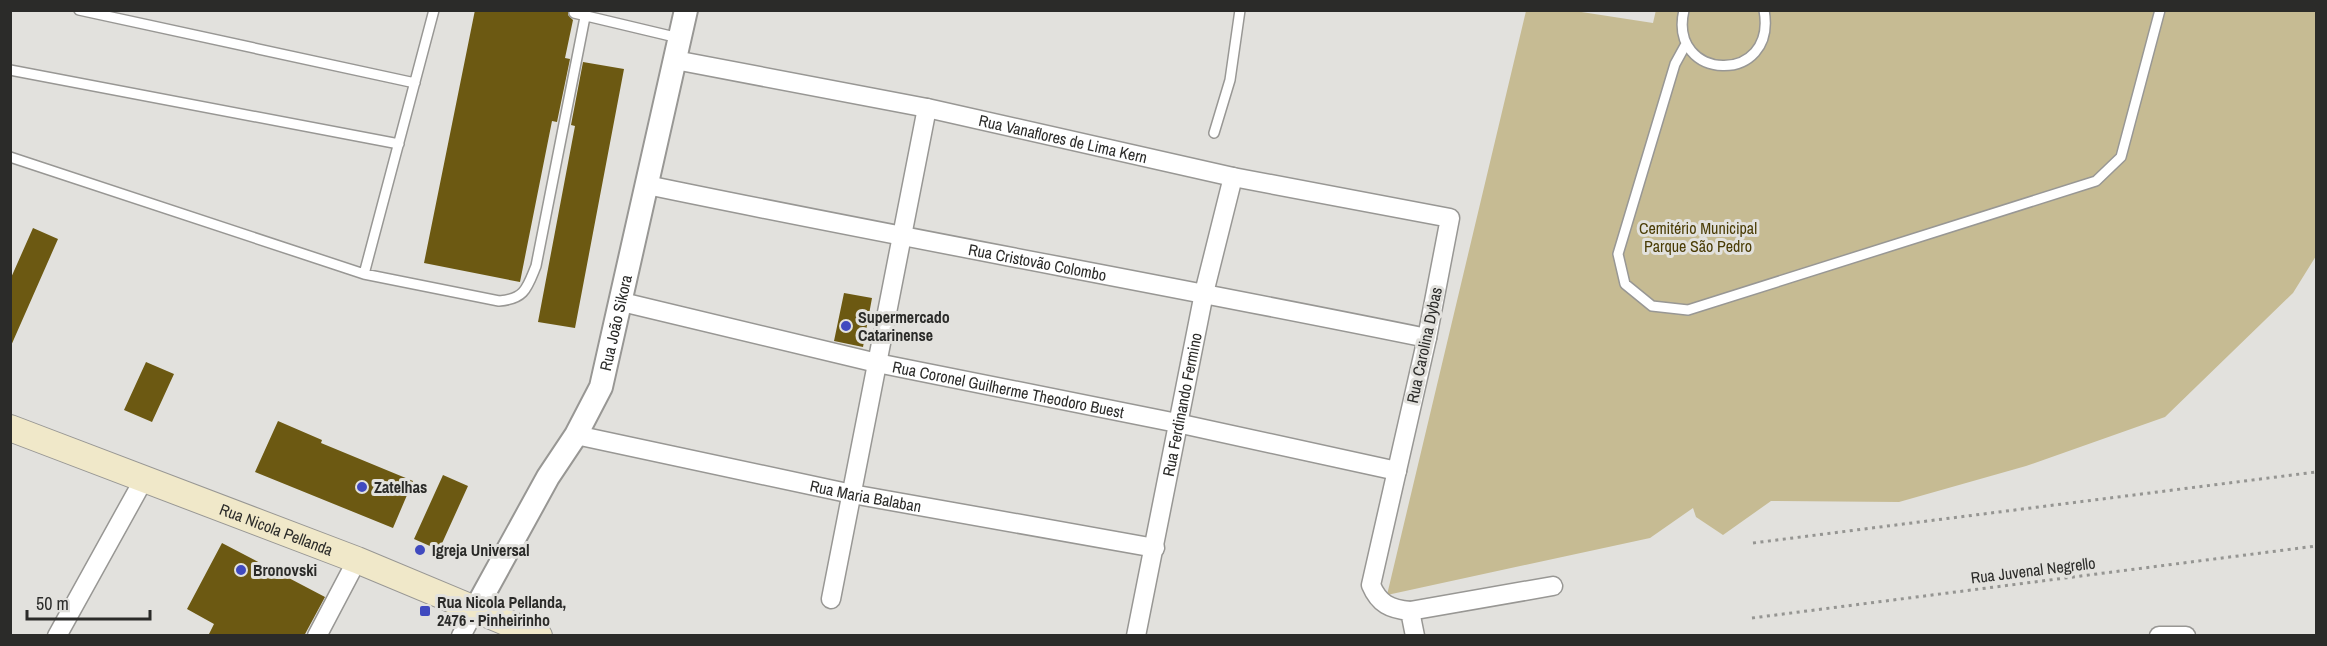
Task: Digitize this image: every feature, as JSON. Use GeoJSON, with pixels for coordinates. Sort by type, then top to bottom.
{"type":"FeatureCollection","features":[{"type":"Feature","properties":{"kind":"main road","name":"Rua Nicola Pellanda"},"geometry":{"type":"LineString","coordinates":[[10,429],[357,560],[539,636]]}},
{"type":"Feature","properties":{"kind":"street","name":"Rua João Sikora"},"geometry":{"type":"LineString","coordinates":[[476,608],[548,477],[576,435],[601,387],[686,10]]}},
{"type":"Feature","properties":{"kind":"street","name":"Rua Vanaflores de Lima Kern"},"geometry":{"type":"LineString","coordinates":[[675,60],[927,108],[1233,177],[1450,218]]}},
{"type":"Feature","properties":{"kind":"street"},"geometry":{"type":"LineString","coordinates":[[831,599],[927,108]]}},
{"type":"Feature","properties":{"kind":"street","name":"Rua Ferdinando Fermino"},"geometry":{"type":"LineString","coordinates":[[1136,636],[1204,293],[1233,177]]}},
{"type":"Feature","properties":{"kind":"street","name":"Rua Cristovão Colombo"},"geometry":{"type":"LineString","coordinates":[[648,185],[901,238],[1204,293],[1427,338]]}},
{"type":"Feature","properties":{"kind":"street","name":"Rua Carolina Dybas"},"geometry":{"type":"LineString","coordinates":[[1410,611],[1392,609],[1381,602],[1371,585],[1427,338],[1450,218]]}},
{"type":"Feature","properties":{"kind":"street","name":"Rua Coronel Guilherme Theodoro Buest"},"geometry":{"type":"LineString","coordinates":[[622,302],[877,363],[1177,423],[1397,471]]}},
{"type":"Feature","properties":{"kind":"street","name":"Rua Maria Balaban"},"geometry":{"type":"LineString","coordinates":[[576,435],[852,494],[1155,548]]}},
{"type":"Feature","properties":{"kind":"street"},"geometry":{"type":"LineString","coordinates":[[57,636],[144,480]]}},
{"type":"Feature","properties":{"kind":"street"},"geometry":{"type":"LineString","coordinates":[[317,636],[357,560]]}},
{"type":"Feature","properties":{"kind":"street"},"geometry":{"type":"LineString","coordinates":[[1415,636],[1410,611],[1553,586]]}},
{"type":"Feature","properties":{"kind":"street"},"geometry":{"type":"LineString","coordinates":[[460,636],[476,608]]}},
{"type":"Feature","properties":{"kind":"street"},"geometry":{"type":"LineString","coordinates":[[2159,636],[2186,636]]}},
{"type":"Feature","properties":{"kind":"lane"},"geometry":{"type":"LineString","coordinates":[[79,10],[415,83]]}},
{"type":"Feature","properties":{"kind":"lane"},"geometry":{"type":"LineString","coordinates":[[364,274],[434,10]]}},
{"type":"Feature","properties":{"kind":"lane"},"geometry":{"type":"LineString","coordinates":[[1214,133],[1230,80],[1240,10]]}},
{"type":"Feature","properties":{"kind":"lane"},"geometry":{"type":"LineString","coordinates":[[1684,10],[1681,21],[1686,44],[1706,63],[1720,67],[1747,60],[1758,50],[1767,23],[1764,10]]}},
{"type":"Feature","properties":{"kind":"lane"},"geometry":{"type":"LineString","coordinates":[[1686,44],[1675,64],[1618,254],[1625,284],[1652,306],[1688,310],[2096,181],[2121,157],[2160,10]]}},
{"type":"Feature","properties":{"kind":"lane"},"geometry":{"type":"LineString","coordinates":[[574,13],[679,38]]}},
{"type":"Feature","properties":{"kind":"lane"},"geometry":{"type":"LineString","coordinates":[[10,157],[364,274],[499,300],[514,300],[525,291],[536,266],[585,17]]}},
{"type":"Feature","properties":{"kind":"lane"},"geometry":{"type":"LineString","coordinates":[[10,70],[399,144]]}},
{"type":"Feature","properties":{"kind":"path"},"geometry":{"type":"LineString","coordinates":[[1754,543],[2316,472]]}},
{"type":"Feature","properties":{"kind":"path","name":"Rua Juvenal Negrello"},"geometry":{"type":"LineString","coordinates":[[1752,618],[2316,546]]}},
{"type":"Feature","properties":{"kind":"green space","name":"Cemitério Municipal Parque São Pedro"},"geometry":{"type":"Polygon","coordinates":[[[1656,10],[2316,11],[2316,256],[2293,293],[2165,417],[2026,466],[1899,502],[1771,501],[1723,535],[1696,517],[1693,508],[1650,538],[1387,595],[1526,11],[1575,11],[1653,23],[1656,10]]]}},
{"type":"Feature","properties":{"kind":"building"},"geometry":{"type":"Polygon","coordinates":[[[475,10],[568,10],[568,15],[573,20],[565,58],[570,59],[557,122],[552,121],[520,282],[424,263],[475,10]]]}},
{"type":"Feature","properties":{"kind":"building"},"geometry":{"type":"Polygon","coordinates":[[[583,62],[624,69],[575,328],[538,322],[575,126],[571,125],[583,62]]]}},
{"type":"Feature","properties":{"kind":"building"},"geometry":{"type":"Polygon","coordinates":[[[33,228],[58,239],[10,348],[10,280],[33,228]]]}},
{"type":"Feature","properties":{"kind":"building"},"geometry":{"type":"Polygon","coordinates":[[[844,293],[872,298],[863,347],[834,341],[844,293]]]}},
{"type":"Feature","properties":{"kind":"building"},"geometry":{"type":"Polygon","coordinates":[[[146,362],[174,374],[152,422],[124,410],[146,362]]]}},
{"type":"Feature","properties":{"kind":"building"},"geometry":{"type":"Polygon","coordinates":[[[278,421],[322,440],[321,443],[413,481],[393,528],[255,472],[278,421]]]}},
{"type":"Feature","properties":{"kind":"building"},"geometry":{"type":"Polygon","coordinates":[[[443,475],[468,486],[439,550],[414,539],[443,475]]]}},
{"type":"Feature","properties":{"kind":"building","name":"Bronovski"},"geometry":{"type":"Polygon","coordinates":[[[222,543],[325,597],[304,636],[208,636],[214,624],[187,609],[222,543]]]}},
{"type":"Feature","properties":{"kind":"place","name":"Supermercado Catarinense"},"geometry":{"type":"Point","coordinates":[846,326]}},
{"type":"Feature","properties":{"kind":"place","name":"Zatelhas"},"geometry":{"type":"Point","coordinates":[362,487]}},
{"type":"Feature","properties":{"kind":"place","name":"Igreja Universal"},"geometry":{"type":"Point","coordinates":[420,550]}},
{"type":"Feature","properties":{"kind":"place","name":"Bronovski"},"geometry":{"type":"Point","coordinates":[241,570]}},
{"type":"Feature","properties":{"kind":"place","name":"Rua Nicola Pellanda, 2476 - Pinheirinho"},"geometry":{"type":"Point","coordinates":[425,611]}}]}
